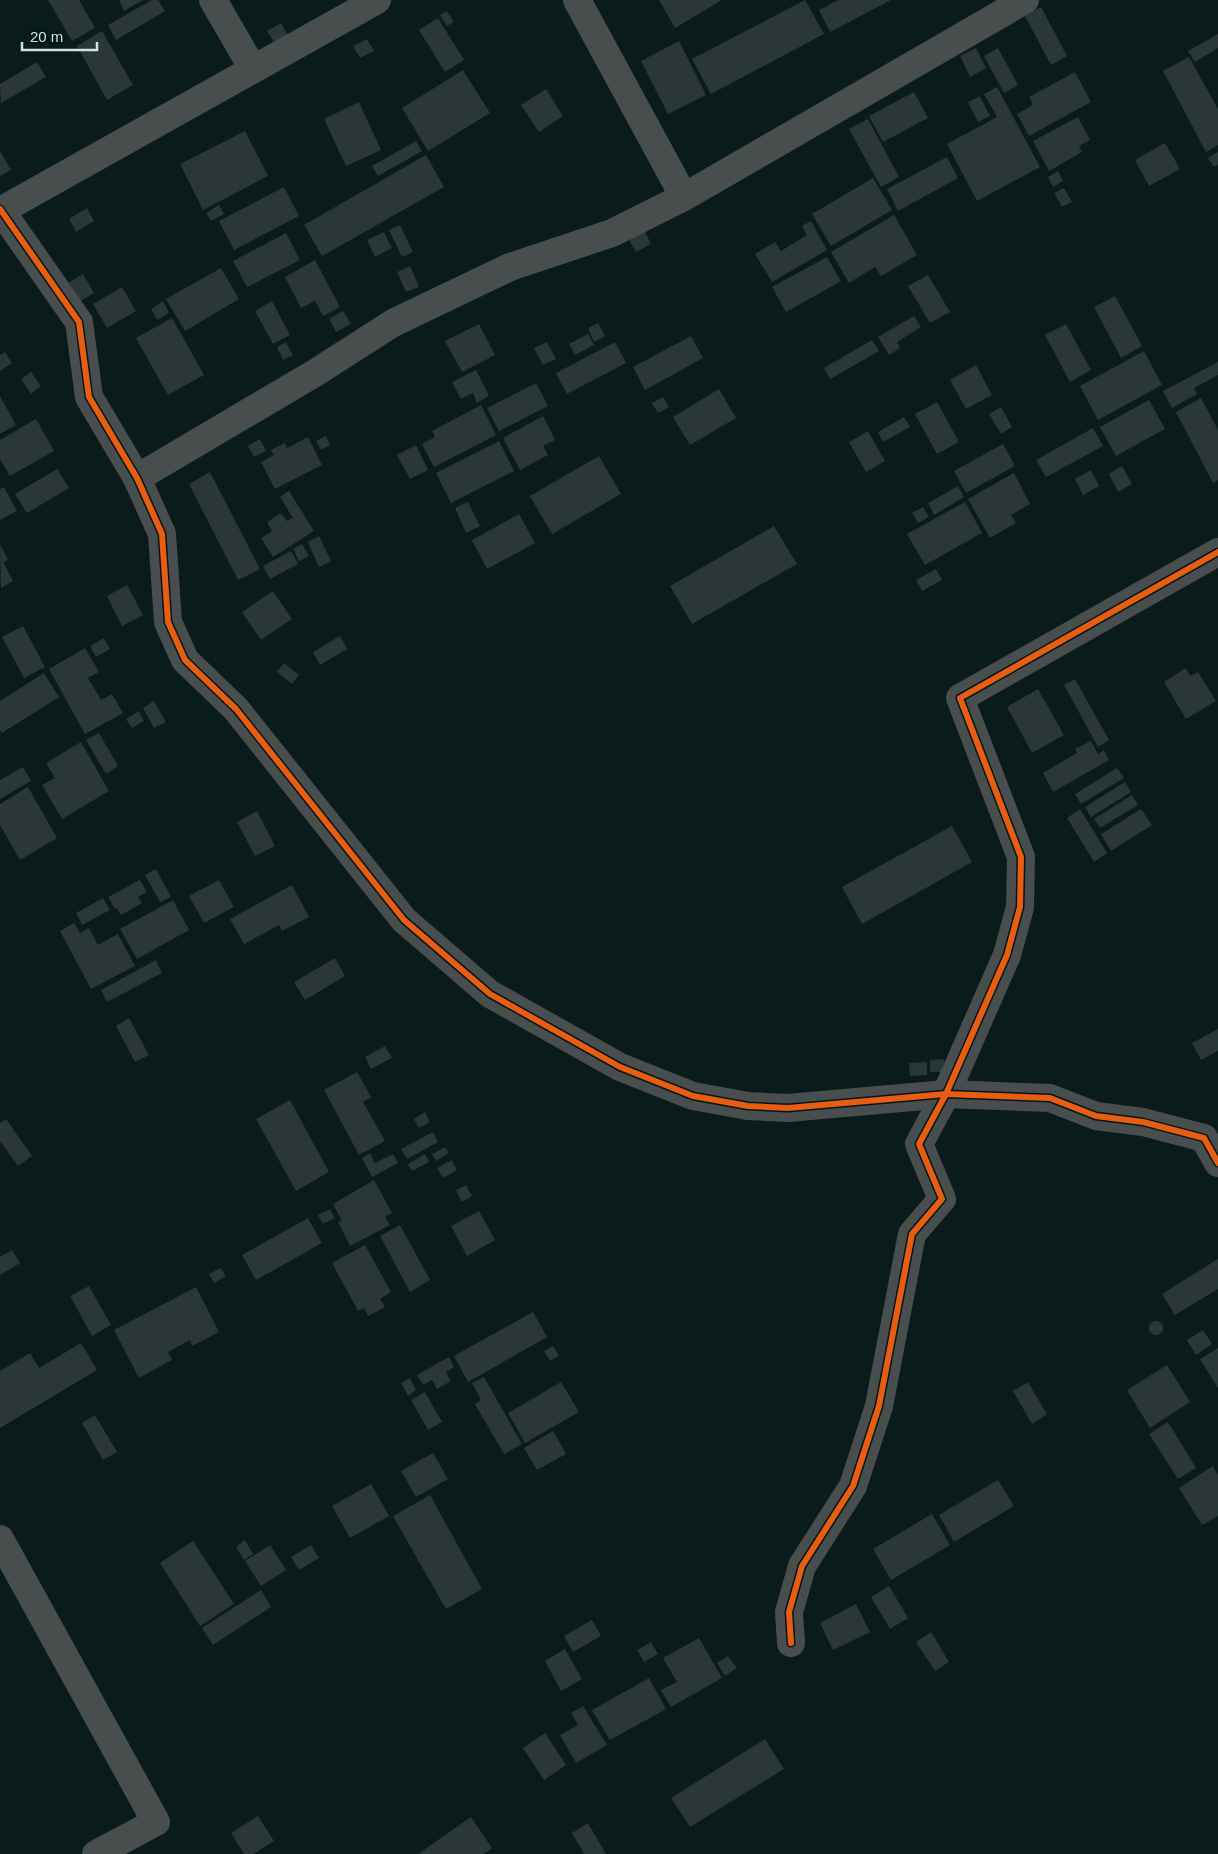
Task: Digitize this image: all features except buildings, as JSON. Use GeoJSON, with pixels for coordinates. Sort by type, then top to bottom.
{"type":"FeatureCollection","features":[{"type":"Feature","properties":{"kind":"street"},"geometry":{"type":"LineString","coordinates":[[213,0],[253,70]]}},
{"type":"Feature","properties":{"kind":"street"},"geometry":{"type":"LineString","coordinates":[[377,0],[0,210],[79,322],[89,397],[137,478],[162,534],[168,622],[185,660],[236,709],[404,920],[490,994],[620,1067],[693,1096],[748,1106],[788,1108],[946,1094],[1050,1098],[1096,1116],[1143,1122],[1204,1138],[1218,1163]]}},
{"type":"Feature","properties":{"kind":"street"},"geometry":{"type":"LineString","coordinates":[[577,0],[684,197]]}},
{"type":"Feature","properties":{"kind":"street"},"geometry":{"type":"LineString","coordinates":[[137,478],[315,374],[393,323],[510,267],[612,233],[684,197],[1025,0]]}},
{"type":"Feature","properties":{"kind":"street"},"geometry":{"type":"LineString","coordinates":[[791,1643],[789,1612],[802,1566],[853,1486],[879,1406],[912,1234],[942,1199],[919,1144],[946,1094],[1007,955],[1020,907],[1021,857],[960,698],[1218,552]]}},
{"type":"Feature","properties":{"kind":"street"},"geometry":{"type":"LineString","coordinates":[[0,1539],[156,1822],[96,1854]]}},
{"type":"Feature","properties":{"kind":"cycle path"},"geometry":{"type":"LineString","coordinates":[[0,209],[79,322],[89,397],[137,478],[162,534],[168,622],[185,660],[236,709],[404,920],[490,994],[620,1067],[693,1096],[748,1106],[788,1108],[946,1094],[1050,1098],[1096,1116],[1143,1122],[1204,1138],[1218,1163]]}},
{"type":"Feature","properties":{"kind":"cycle path"},"geometry":{"type":"LineString","coordinates":[[791,1643],[789,1612],[802,1566],[853,1486],[879,1406],[912,1234],[942,1199],[919,1144],[946,1094],[1007,955],[1020,907],[1021,857],[960,698],[1218,552]]}}]}
